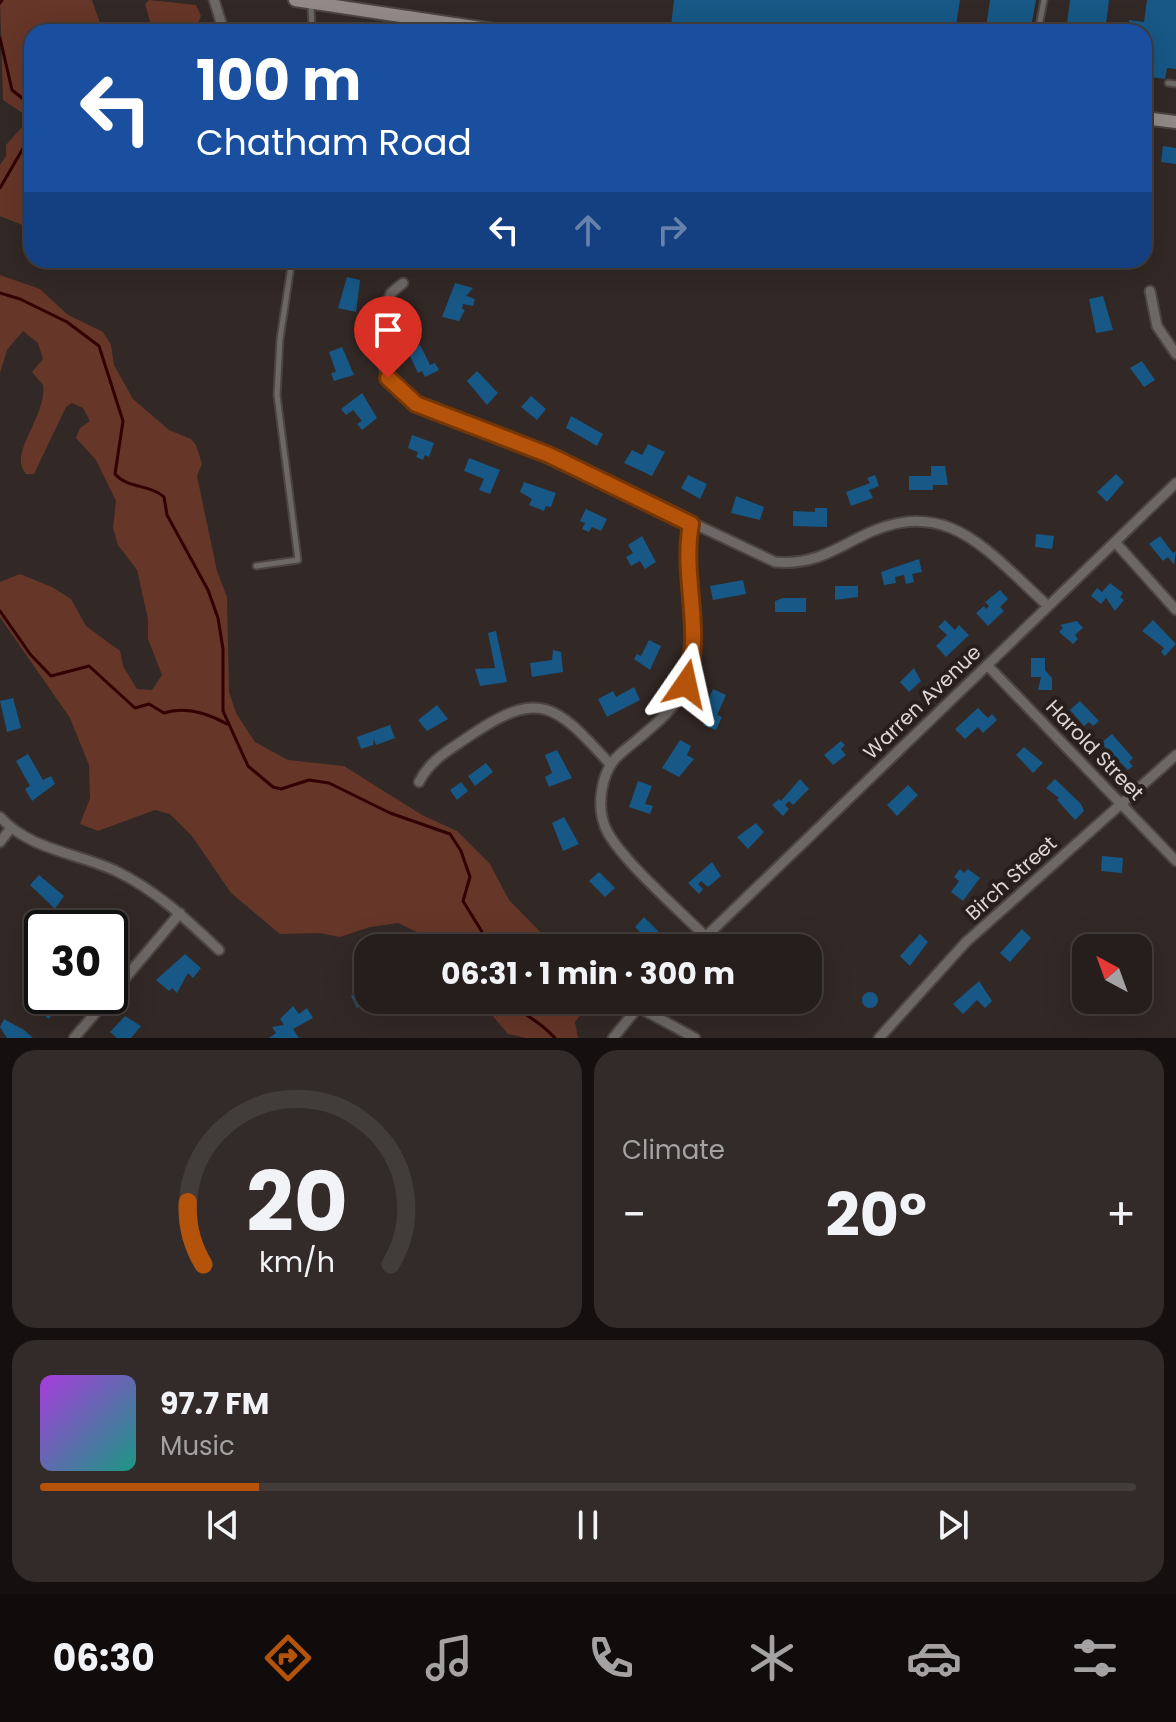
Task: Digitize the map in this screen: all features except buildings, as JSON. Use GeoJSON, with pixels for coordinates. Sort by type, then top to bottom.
{"type":"FeatureCollection","features":[{"type":"Feature","properties":{"kind":"main road"},"geometry":{"type":"LineString","coordinates":[[295,0],[455,24]]}},
{"type":"Feature","properties":{"kind":"main road"},"geometry":{"type":"LineString","coordinates":[[1152,119],[1176,122]]}},
{"type":"Feature","properties":{"kind":"street"},"geometry":{"type":"LineString","coordinates":[[214,0],[222,24]]}},
{"type":"Feature","properties":{"kind":"street"},"geometry":{"type":"LineString","coordinates":[[403,283],[391,293],[386,308],[381,356],[388,378],[406,398],[549,455],[759,556],[789,564],[824,556],[868,533],[906,520],[944,523],[974,539],[1048,606]]}},
{"type":"Feature","properties":{"kind":"street"},"geometry":{"type":"LineString","coordinates":[[1150,291],[1157,326],[1176,354]]}},
{"type":"Feature","properties":{"kind":"street","name":"Warren Avenue"},"geometry":{"type":"LineString","coordinates":[[707,934],[1176,483]]}},
{"type":"Feature","properties":{"kind":"street"},"geometry":{"type":"LineString","coordinates":[[691,524],[687,557],[694,633],[688,677],[665,715],[611,765],[602,801],[603,820],[609,836],[703,934]]}},
{"type":"Feature","properties":{"kind":"street"},"geometry":{"type":"LineString","coordinates":[[1115,542],[1176,610]]}},
{"type":"Feature","properties":{"kind":"street","name":"Harold Street"},"geometry":{"type":"LineString","coordinates":[[987,665],[1176,861]]}},
{"type":"Feature","properties":{"kind":"street"},"geometry":{"type":"LineString","coordinates":[[419,782],[432,761],[504,714],[525,707],[547,710],[567,720],[611,765]]}},
{"type":"Feature","properties":{"kind":"street","name":"Birch Street"},"geometry":{"type":"LineString","coordinates":[[879,1038],[966,942],[1176,755]]}},
{"type":"Feature","properties":{"kind":"street"},"geometry":{"type":"LineString","coordinates":[[0,817],[11,828],[41,845],[113,870],[160,896],[219,950]]}},
{"type":"Feature","properties":{"kind":"street"},"geometry":{"type":"LineString","coordinates":[[0,842],[11,828]]}},
{"type":"Feature","properties":{"kind":"street"},"geometry":{"type":"LineString","coordinates":[[128,975],[180,913]]}},
{"type":"Feature","properties":{"kind":"street"},"geometry":{"type":"LineString","coordinates":[[74,1038],[95,1014]]}},
{"type":"Feature","properties":{"kind":"street"},"geometry":{"type":"LineString","coordinates":[[613,1038],[633,1014]]}},
{"type":"Feature","properties":{"kind":"street"},"geometry":{"type":"LineString","coordinates":[[657,1014],[695,1038]]}},
{"type":"Feature","properties":{"kind":"lane"},"geometry":{"type":"LineString","coordinates":[[1040,24],[1044,0]]}},
{"type":"Feature","properties":{"kind":"lane"},"geometry":{"type":"LineString","coordinates":[[311,2],[312,24]]}},
{"type":"Feature","properties":{"kind":"lane"},"geometry":{"type":"LineString","coordinates":[[1168,83],[1176,84]]}},
{"type":"Feature","properties":{"kind":"lane"},"geometry":{"type":"LineString","coordinates":[[256,566],[298,560],[277,395],[280,339],[291,268]]}},
{"type":"Feature","properties":{"kind":"shaded area"},"geometry":{"type":"Polygon","coordinates":[[[0,0],[92,0],[100,24],[24,24],[24,114],[3,100],[0,0]]]}},
{"type":"Feature","properties":{"kind":"shaded area"},"geometry":{"type":"Polygon","coordinates":[[[149,0],[196,5],[201,16],[198,24],[151,24],[145,4],[149,0]]]}},
{"type":"Feature","properties":{"kind":"shaded area"},"geometry":{"type":"Polygon","coordinates":[[[24,125],[24,226],[0,216],[0,165],[6,156],[6,145],[24,125]]]}},
{"type":"Feature","properties":{"kind":"shaded area"},"geometry":{"type":"Polygon","coordinates":[[[0,275],[40,289],[68,315],[103,332],[111,345],[114,365],[133,399],[169,430],[191,439],[196,445],[202,464],[197,476],[217,571],[227,597],[229,692],[236,713],[255,742],[288,760],[344,766],[422,815],[457,831],[490,864],[509,900],[542,934],[420,934],[398,923],[370,927],[340,937],[320,933],[280,934],[231,893],[192,836],[170,814],[155,810],[98,831],[80,824],[90,798],[89,765],[70,718],[0,617],[0,582],[20,574],[52,587],[71,599],[86,626],[120,651],[123,666],[137,689],[152,690],[162,675],[148,639],[148,619],[137,570],[118,545],[113,528],[116,501],[96,460],[76,438],[80,428],[90,421],[83,408],[72,403],[66,407],[34,474],[26,474],[21,466],[21,456],[43,397],[43,385],[32,372],[43,359],[38,343],[23,331],[7,350],[0,373],[0,275]]]}},
{"type":"Feature","properties":{"kind":"shaded area"},"geometry":{"type":"Polygon","coordinates":[[[491,1014],[581,1014],[575,1022],[578,1038],[526,1038],[508,1034],[491,1014]]]}},
{"type":"Feature","properties":{"kind":"waterway"},"geometry":{"type":"LineString","coordinates":[[0,38],[12,90],[24,100]]}},
{"type":"Feature","properties":{"kind":"waterway"},"geometry":{"type":"LineString","coordinates":[[0,188],[24,147]]}},
{"type":"Feature","properties":{"kind":"waterway"},"geometry":{"type":"LineString","coordinates":[[0,293],[20,299],[67,322],[99,346],[123,421],[115,474],[126,482],[164,497],[167,515],[208,590],[218,618],[223,649],[223,711],[248,766],[273,787],[281,789],[309,780],[329,783],[390,813],[450,834],[461,851],[470,877],[463,901],[483,934]]}},
{"type":"Feature","properties":{"kind":"waterway"},"geometry":{"type":"LineString","coordinates":[[0,611],[30,654],[51,676],[89,666],[135,708],[149,704],[164,713],[180,710],[196,712],[227,724]]}},
{"type":"Feature","properties":{"kind":"waterway"},"geometry":{"type":"LineString","coordinates":[[523,1014],[555,1038]]}},
{"type":"Feature","properties":{"kind":"route"},"geometry":{"type":"LineString","coordinates":[[388,378],[396,390],[416,404],[549,455],[691,524],[687,557],[694,652],[686,684]]}}]}
